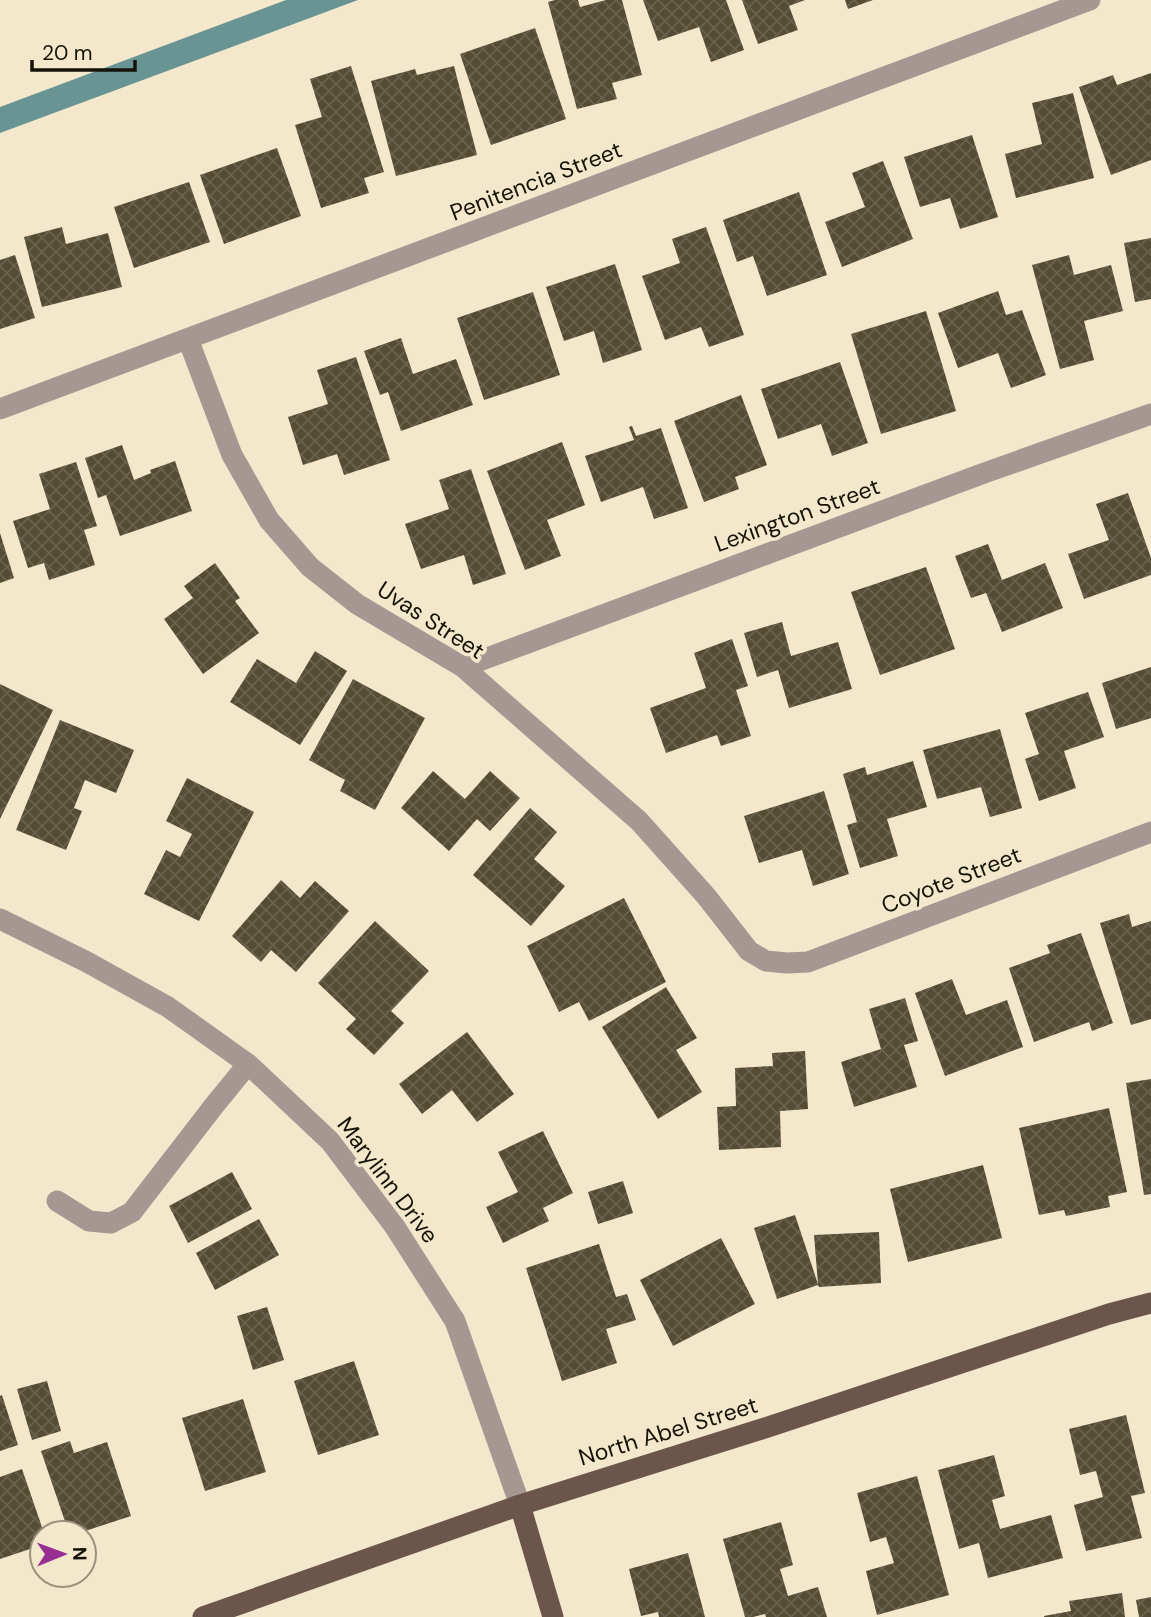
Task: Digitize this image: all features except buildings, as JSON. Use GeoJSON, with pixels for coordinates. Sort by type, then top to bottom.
{"type":"FeatureCollection","features":[{"type":"Feature","properties":{"kind":"main road","name":"North Abel Street"},"geometry":{"type":"LineString","coordinates":[[203,1617],[520,1505],[1109,1314],[1151,1303]]}},
{"type":"Feature","properties":{"kind":"main road","name":"Marylinn Drive"},"geometry":{"type":"LineString","coordinates":[[520,1505],[553,1617]]}},
{"type":"Feature","properties":{"kind":"street","name":"Penitencia Street"},"geometry":{"type":"LineString","coordinates":[[0,409],[1090,0]]}},
{"type":"Feature","properties":{"kind":"street","name":"Uvas Street"},"geometry":{"type":"LineString","coordinates":[[188,339],[232,455],[269,520],[310,567],[357,604],[463,667],[639,821],[706,896],[749,951],[766,961]]}},
{"type":"Feature","properties":{"kind":"street","name":"Lexington Street"},"geometry":{"type":"LineString","coordinates":[[463,667],[987,472],[1151,414]]}},
{"type":"Feature","properties":{"kind":"street","name":"Coyote Street"},"geometry":{"type":"LineString","coordinates":[[766,961],[808,961],[1151,832]]}},
{"type":"Feature","properties":{"kind":"street","name":"Marylinn Drive"},"geometry":{"type":"LineString","coordinates":[[0,919],[87,962],[168,1007],[248,1064],[330,1140],[395,1227],[455,1321],[520,1505]]}},
{"type":"Feature","properties":{"kind":"street"},"geometry":{"type":"LineString","coordinates":[[57,1201],[89,1221],[111,1223],[132,1212],[248,1064]]}},
{"type":"Feature","properties":{"kind":"water"},"geometry":{"type":"Polygon","coordinates":[[[286,0],[358,0],[0,133],[0,107],[286,0]]]}}]}
